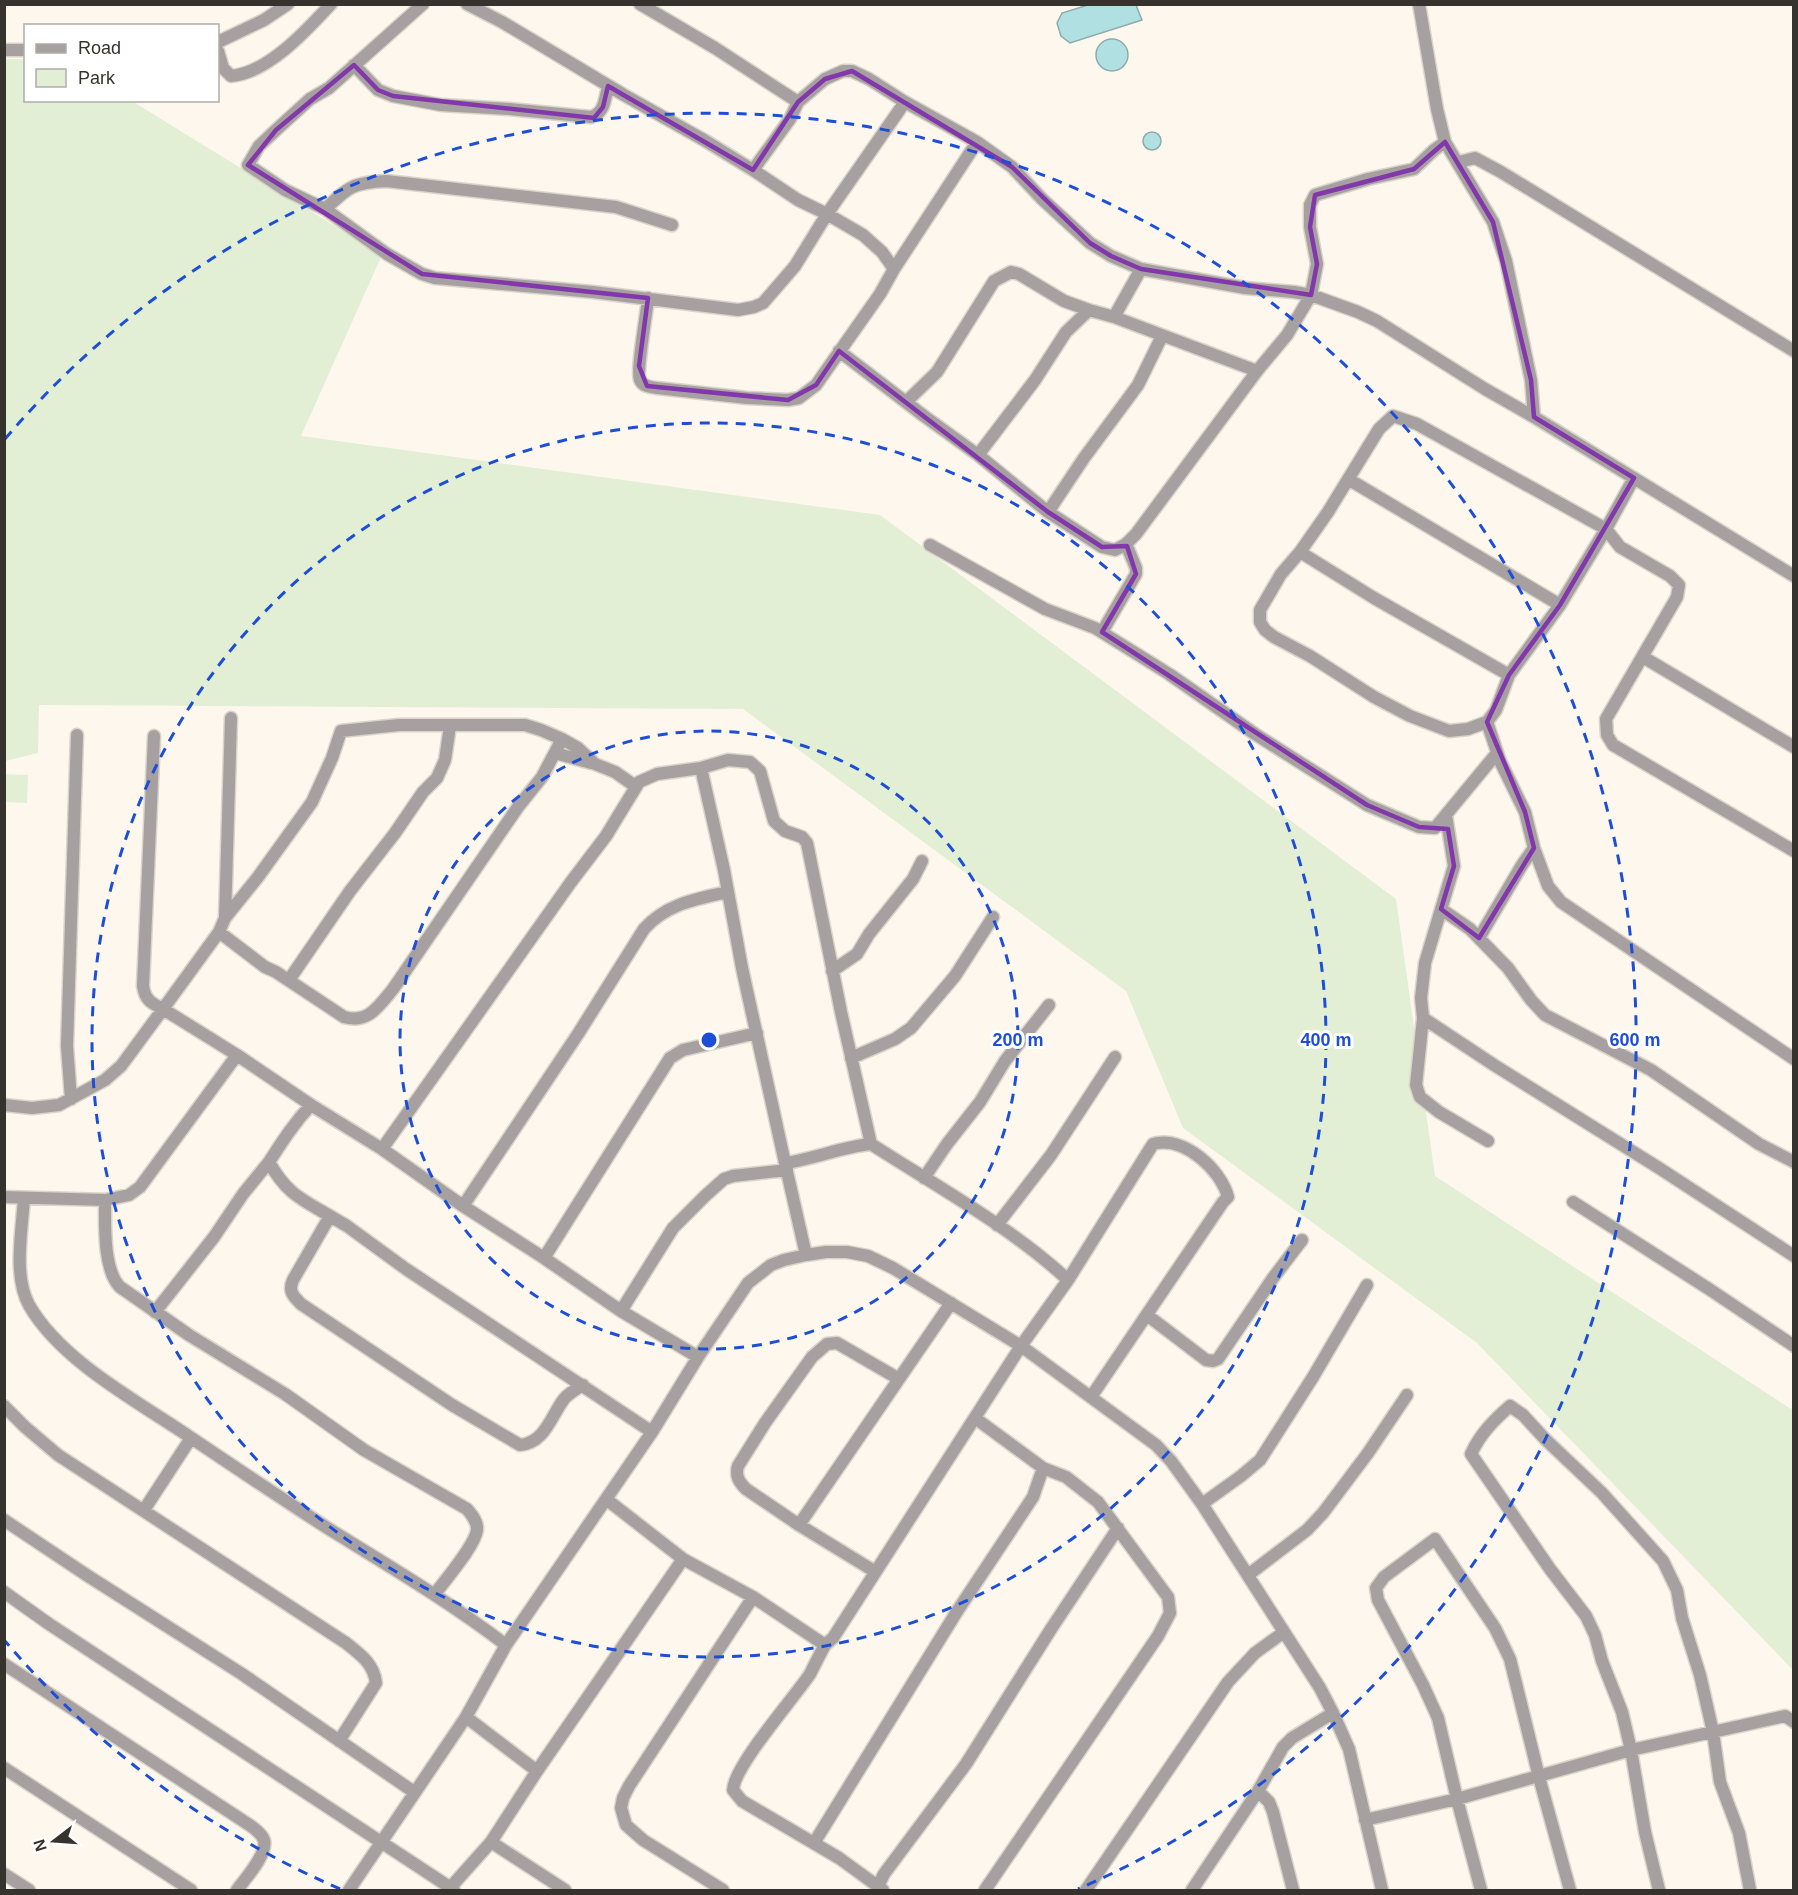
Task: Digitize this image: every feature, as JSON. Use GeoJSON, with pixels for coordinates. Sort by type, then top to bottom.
{"type":"FeatureCollection","features":[{"type":"Feature","properties":{"kind":"street"},"geometry":{"type":"LineString","coordinates":[[219,42],[264,20],[288,4]]}},
{"type":"Feature","properties":{"kind":"street"},"geometry":{"type":"LineString","coordinates":[[219,54],[227,74],[231,76],[248,72],[284,51],[331,4]]}},
{"type":"Feature","properties":{"kind":"street"},"geometry":{"type":"LineString","coordinates":[[423,4],[328,88],[310,99],[259,146],[248,165],[285,190],[325,209],[387,254],[422,274],[435,278],[648,298],[738,310],[754,308],[763,303],[795,266],[905,102]]}},
{"type":"Feature","properties":{"kind":"street"},"geometry":{"type":"LineString","coordinates":[[467,4],[658,113],[798,200],[828,214],[863,235],[882,252],[894,269]]}},
{"type":"Feature","properties":{"kind":"street"},"geometry":{"type":"LineString","coordinates":[[640,4],[715,48],[798,102]]}},
{"type":"Feature","properties":{"kind":"street"},"geometry":{"type":"LineString","coordinates":[[1419,4],[1445,142],[1493,222],[1506,261],[1531,380],[1534,417]]}},
{"type":"Feature","properties":{"kind":"street"},"geometry":{"type":"LineString","coordinates":[[4,50],[24,50]]}},
{"type":"Feature","properties":{"kind":"street"},"geometry":{"type":"LineString","coordinates":[[354,65],[378,90],[393,96],[441,105],[591,117],[596,116],[603,107],[608,86]]}},
{"type":"Feature","properties":{"kind":"street"},"geometry":{"type":"LineString","coordinates":[[753,170],[790,119],[798,102],[825,79],[843,71],[852,71],[977,142],[1012,167],[1042,199],[1090,243],[1111,256],[1141,269],[1245,288],[1311,295],[1358,312],[1377,321],[1794,576]]}},
{"type":"Feature","properties":{"kind":"street"},"geometry":{"type":"LineString","coordinates":[[648,298],[639,366],[640,380],[647,386],[747,398],[788,400],[799,398],[816,385],[880,294],[977,142]]}},
{"type":"Feature","properties":{"kind":"street"},"geometry":{"type":"LineString","coordinates":[[839,351],[978,455],[1048,512],[1108,549],[1115,550],[1126,544],[1136,534],[1257,371],[1287,335],[1311,295],[1317,264],[1310,227],[1310,205],[1315,195],[1368,179],[1414,170],[1445,142]]}},
{"type":"Feature","properties":{"kind":"street"},"geometry":{"type":"LineString","coordinates":[[1459,162],[1475,158],[1502,172],[1794,351]]}},
{"type":"Feature","properties":{"kind":"street"},"geometry":{"type":"LineString","coordinates":[[325,209],[346,189],[361,182],[386,181],[616,207],[672,225]]}},
{"type":"Feature","properties":{"kind":"street"},"geometry":{"type":"LineString","coordinates":[[1114,317],[1141,269]]}},
{"type":"Feature","properties":{"kind":"street"},"geometry":{"type":"LineString","coordinates":[[906,402],[937,372],[994,281],[1011,272],[1019,274],[1064,301],[1190,344],[1257,371]]}},
{"type":"Feature","properties":{"kind":"street"},"geometry":{"type":"LineString","coordinates":[[978,455],[1035,380],[1066,332],[1089,310]]}},
{"type":"Feature","properties":{"kind":"street"},"geometry":{"type":"LineString","coordinates":[[1048,512],[1083,458],[1138,385],[1162,336]]}},
{"type":"Feature","properties":{"kind":"street"},"geometry":{"type":"LineString","coordinates":[[1634,478],[1606,530],[1560,605],[1509,675],[1496,710],[1487,722],[1468,729],[1449,731],[1410,716],[1374,697],[1265,630],[1260,622],[1260,609],[1281,574],[1300,552],[1379,429],[1393,416],[1417,424],[1606,530],[1620,547],[1670,576],[1679,585],[1677,597],[1606,719],[1607,735],[1613,745],[1794,851]]}},
{"type":"Feature","properties":{"kind":"street"},"geometry":{"type":"LineString","coordinates":[[1347,479],[1560,605]]}},
{"type":"Feature","properties":{"kind":"street"},"geometry":{"type":"LineString","coordinates":[[1102,632],[1136,574],[1136,568],[1126,544]]}},
{"type":"Feature","properties":{"kind":"street"},"geometry":{"type":"LineString","coordinates":[[930,545],[1045,609],[1102,632],[1367,805],[1419,827],[1435,828],[1497,753]]}},
{"type":"Feature","properties":{"kind":"street"},"geometry":{"type":"LineString","coordinates":[[1300,552],[1374,598],[1509,675]]}},
{"type":"Feature","properties":{"kind":"street"},"geometry":{"type":"LineString","coordinates":[[1643,657],[1794,747]]}},
{"type":"Feature","properties":{"kind":"street"},"geometry":{"type":"LineString","coordinates":[[225,918],[231,718]]}},
{"type":"Feature","properties":{"kind":"street"},"geometry":{"type":"LineString","coordinates":[[1487,722],[1497,753],[1525,812],[1534,848],[1548,886],[1561,902],[1794,1059]]}},
{"type":"Feature","properties":{"kind":"street"},"geometry":{"type":"LineString","coordinates":[[4,1106],[48,1107],[71,1099],[105,1080],[121,1066],[219,932],[225,918],[312,802],[332,758],[341,731],[399,725],[525,725],[562,739],[578,748],[595,764]]}},
{"type":"Feature","properties":{"kind":"street"},"geometry":{"type":"LineString","coordinates":[[289,980],[355,883],[395,833],[423,792],[437,778],[445,760],[450,726]]}},
{"type":"Feature","properties":{"kind":"street"},"geometry":{"type":"LineString","coordinates":[[71,1099],[67,1046],[77,735]]}},
{"type":"Feature","properties":{"kind":"street"},"geometry":{"type":"LineString","coordinates":[[154,736],[143,986],[144,995],[150,1002],[382,1149],[621,1311],[698,1357]]}},
{"type":"Feature","properties":{"kind":"street"},"geometry":{"type":"LineString","coordinates":[[219,932],[265,967],[289,980],[344,1017],[353,1020],[365,1017],[393,989],[518,807],[542,777],[562,739]]}},
{"type":"Feature","properties":{"kind":"street"},"geometry":{"type":"LineString","coordinates":[[555,753],[615,772],[635,786]]}},
{"type":"Feature","properties":{"kind":"street"},"geometry":{"type":"LineString","coordinates":[[382,1149],[583,864],[606,836],[635,786],[657,774],[700,768],[728,760],[750,762],[760,771],[774,820],[785,831],[805,839],[871,1144]]}},
{"type":"Feature","properties":{"kind":"street"},"geometry":{"type":"LineString","coordinates":[[700,768],[806,1255]]}},
{"type":"Feature","properties":{"kind":"street"},"geometry":{"type":"LineString","coordinates":[[1446,815],[1454,866],[1425,963],[1421,998],[1423,1018],[1416,1085],[1420,1096],[1439,1112],[1488,1141]]}},
{"type":"Feature","properties":{"kind":"street"},"geometry":{"type":"LineString","coordinates":[[1479,938],[1534,848]]}},
{"type":"Feature","properties":{"kind":"street"},"geometry":{"type":"LineString","coordinates":[[832,971],[857,954],[869,934],[913,879],[922,861]]}},
{"type":"Feature","properties":{"kind":"street"},"geometry":{"type":"LineString","coordinates":[[463,1206],[654,917],[693,899],[727,891]]}},
{"type":"Feature","properties":{"kind":"street"},"geometry":{"type":"LineString","coordinates":[[1440,909],[1470,929],[1479,938],[1508,968],[1545,1015],[1651,1070],[1759,1144],[1794,1162]]}},
{"type":"Feature","properties":{"kind":"street"},"geometry":{"type":"LineString","coordinates":[[852,1058],[895,1040],[911,1028],[955,976],[993,917]]}},
{"type":"Feature","properties":{"kind":"street"},"geometry":{"type":"LineString","coordinates":[[924,1178],[980,1102],[1005,1061],[1049,1005]]}},
{"type":"Feature","properties":{"kind":"street"},"geometry":{"type":"LineString","coordinates":[[1423,1018],[1794,1256]]}},
{"type":"Feature","properties":{"kind":"street"},"geometry":{"type":"LineString","coordinates":[[544,1258],[670,1058],[682,1050],[757,1033]]}},
{"type":"Feature","properties":{"kind":"street"},"geometry":{"type":"LineString","coordinates":[[4,1197],[105,1200],[129,1195],[140,1187],[237,1055]]}},
{"type":"Feature","properties":{"kind":"street"},"geometry":{"type":"LineString","coordinates":[[997,1225],[1051,1155],[1115,1057]]}},
{"type":"Feature","properties":{"kind":"street"},"geometry":{"type":"LineString","coordinates":[[155,1312],[214,1237],[243,1194],[269,1162],[279,1143],[311,1106]]}},
{"type":"Feature","properties":{"kind":"street"},"geometry":{"type":"LineString","coordinates":[[1091,1397],[1228,1197],[1226,1189],[1217,1176],[1190,1149],[1174,1142],[1153,1144],[1068,1280],[1021,1346],[833,1638],[825,1645],[810,1674],[753,1751],[733,1783],[733,1790],[742,1801],[838,1858],[881,1888],[884,1874],[966,1764],[1118,1528]]}},
{"type":"Feature","properties":{"kind":"street"},"geometry":{"type":"LineString","coordinates":[[621,1311],[673,1228],[724,1179],[786,1167],[849,1146],[871,1144],[997,1225],[1053,1266],[1068,1280]]}},
{"type":"Feature","properties":{"kind":"street"},"geometry":{"type":"LineString","coordinates":[[269,1162],[291,1192],[347,1227],[406,1269],[652,1432]]}},
{"type":"Feature","properties":{"kind":"street"},"geometry":{"type":"LineString","coordinates":[[24,1198],[20,1258],[23,1289],[28,1304],[63,1346],[93,1373],[268,1490],[435,1594],[506,1645]]}},
{"type":"Feature","properties":{"kind":"street"},"geometry":{"type":"LineString","coordinates":[[105,1200],[107,1245],[114,1282],[155,1312],[285,1394],[364,1450],[467,1509],[475,1520],[477,1530],[466,1552],[435,1594]]}},
{"type":"Feature","properties":{"kind":"street"},"geometry":{"type":"LineString","coordinates":[[1573,1202],[1794,1346]]}},
{"type":"Feature","properties":{"kind":"street"},"geometry":{"type":"LineString","coordinates":[[330,1216],[293,1280],[290,1287],[291,1294],[301,1304],[406,1375],[520,1445],[531,1443],[542,1435],[566,1398],[583,1385]]}},
{"type":"Feature","properties":{"kind":"street"},"geometry":{"type":"LineString","coordinates":[[1146,1315],[1206,1360],[1218,1359],[1302,1240]]}},
{"type":"Feature","properties":{"kind":"street"},"geometry":{"type":"LineString","coordinates":[[349,1890],[466,1717],[506,1645],[652,1432],[698,1357],[748,1283],[771,1265],[784,1260],[825,1252],[847,1252],[868,1256],[893,1268],[951,1303],[1021,1346],[1156,1445],[1171,1461],[1248,1575],[1320,1688],[1333,1713],[1349,1749],[1383,1890]]}},
{"type":"Feature","properties":{"kind":"street"},"geometry":{"type":"LineString","coordinates":[[1202,1504],[1260,1460],[1313,1377],[1367,1285]]}},
{"type":"Feature","properties":{"kind":"street"},"geometry":{"type":"LineString","coordinates":[[799,1525],[951,1303]]}},
{"type":"Feature","properties":{"kind":"street"},"geometry":{"type":"LineString","coordinates":[[874,1571],[746,1489],[739,1483],[738,1466],[765,1423],[812,1357],[827,1344],[837,1343],[898,1379]]}},
{"type":"Feature","properties":{"kind":"street"},"geometry":{"type":"LineString","coordinates":[[1248,1575],[1307,1530],[1323,1514],[1407,1395]]}},
{"type":"Feature","properties":{"kind":"street"},"geometry":{"type":"LineString","coordinates":[[4,1406],[58,1455],[346,1642],[367,1659],[376,1677],[376,1683],[339,1741]]}},
{"type":"Feature","properties":{"kind":"street"},"geometry":{"type":"LineString","coordinates":[[1659,1890],[1645,1832],[1622,1712],[1602,1661],[1595,1635],[1586,1616],[1550,1569],[1471,1454],[1494,1419],[1510,1406],[1523,1415],[1602,1493],[1663,1562],[1677,1590],[1682,1618],[1700,1675],[1713,1732],[1720,1782],[1739,1833],[1750,1890]]}},
{"type":"Feature","properties":{"kind":"street"},"geometry":{"type":"LineString","coordinates":[[975,1418],[1043,1468],[1066,1477],[1098,1502],[1168,1597],[1170,1613],[1158,1636],[985,1890]]}},
{"type":"Feature","properties":{"kind":"street"},"geometry":{"type":"LineString","coordinates":[[144,1510],[191,1438]]}},
{"type":"Feature","properties":{"kind":"street"},"geometry":{"type":"LineString","coordinates":[[814,1843],[956,1613],[1034,1497],[1043,1468]]}},
{"type":"Feature","properties":{"kind":"street"},"geometry":{"type":"LineString","coordinates":[[606,1499],[683,1559],[753,1597],[825,1645]]}},
{"type":"Feature","properties":{"kind":"street"},"geometry":{"type":"LineString","coordinates":[[4,1520],[242,1674],[414,1792]]}},
{"type":"Feature","properties":{"kind":"street"},"geometry":{"type":"LineString","coordinates":[[1481,1890],[1438,1718],[1378,1600],[1377,1588],[1384,1577],[1435,1539],[1495,1628],[1510,1659],[1570,1890]]}},
{"type":"Feature","properties":{"kind":"street"},"geometry":{"type":"LineString","coordinates":[[4,1592],[49,1624],[452,1889],[490,1842],[683,1559]]}},
{"type":"Feature","properties":{"kind":"street"},"geometry":{"type":"LineString","coordinates":[[723,1890],[643,1840],[626,1825],[621,1808],[629,1786],[753,1597]]}},
{"type":"Feature","properties":{"kind":"street"},"geometry":{"type":"LineString","coordinates":[[1086,1890],[1228,1682],[1256,1653],[1284,1632]]}},
{"type":"Feature","properties":{"kind":"street"},"geometry":{"type":"LineString","coordinates":[[4,1664],[251,1826],[261,1835],[264,1850],[237,1890]]}},
{"type":"Feature","properties":{"kind":"street"},"geometry":{"type":"LineString","coordinates":[[1192,1890],[1202,1885],[1282,1747],[1292,1738],[1333,1713]]}},
{"type":"Feature","properties":{"kind":"street"},"geometry":{"type":"LineString","coordinates":[[1365,1820],[1457,1799],[1631,1750],[1785,1716],[1794,1722]]}},
{"type":"Feature","properties":{"kind":"street"},"geometry":{"type":"LineString","coordinates":[[466,1717],[537,1771]]}},
{"type":"Feature","properties":{"kind":"street"},"geometry":{"type":"LineString","coordinates":[[4,1768],[190,1890]]}},
{"type":"Feature","properties":{"kind":"street"},"geometry":{"type":"LineString","coordinates":[[1258,1791],[1269,1802],[1273,1812],[1293,1890]]}},
{"type":"Feature","properties":{"kind":"street"},"geometry":{"type":"LineString","coordinates":[[490,1842],[565,1890]]}},
{"type":"Feature","properties":{"kind":"street"},"geometry":{"type":"LineString","coordinates":[[4,1874],[29,1890]]}},
{"type":"Feature","properties":{"kind":"highlighted area"},"geometry":{"type":"Polygon","coordinates":[[[354,65],[378,90],[393,96],[594,118],[603,107],[608,86],[753,170],[798,102],[825,79],[852,71],[1012,167],[1090,243],[1111,256],[1141,269],[1311,295],[1317,264],[1310,227],[1315,195],[1414,169],[1445,142],[1493,222],[1531,380],[1534,417],[1634,478],[1560,605],[1509,675],[1487,722],[1525,812],[1534,848],[1479,938],[1441,909],[1454,866],[1448,829],[1419,827],[1367,805],[1102,632],[1136,574],[1127,546],[1102,547],[1048,512],[839,351],[816,385],[788,400],[647,386],[639,366],[648,298],[422,274],[248,165],[276,130],[354,65]]]}},
{"type":"Feature","properties":{"kind":"green space"},"geometry":{"type":"Polygon","coordinates":[[[4,59],[24,59],[24,102],[134,102],[382,255],[301,436],[880,515],[1396,899],[1435,1176],[1791,1409],[1793,1406],[1793,1670],[1477,1343],[1183,1128],[1126,991],[743,709],[39,705],[38,753],[5,761],[4,59]]]}},
{"type":"Feature","properties":{"kind":"green space"},"geometry":{"type":"Polygon","coordinates":[[[5,774],[28,775],[27,803],[5,802],[5,774]]]}},
{"type":"Feature","properties":{"kind":"water"},"geometry":{"type":"Polygon","coordinates":[[[1091,4],[1136,5],[1142,20],[1070,43],[1061,36],[1057,23],[1062,13],[1091,4]]]}},
{"type":"Feature","properties":{"kind":"water"},"geometry":{"type":"Polygon","coordinates":[[[1112,39],[1123,44],[1128,55],[1123,66],[1112,71],[1101,66],[1096,55],[1101,44],[1112,39]]]}},
{"type":"Feature","properties":{"kind":"water"},"geometry":{"type":"Polygon","coordinates":[[[1152,132],[1158,135],[1161,141],[1158,147],[1152,150],[1146,147],[1143,141],[1146,135],[1152,132]]]}}]}
